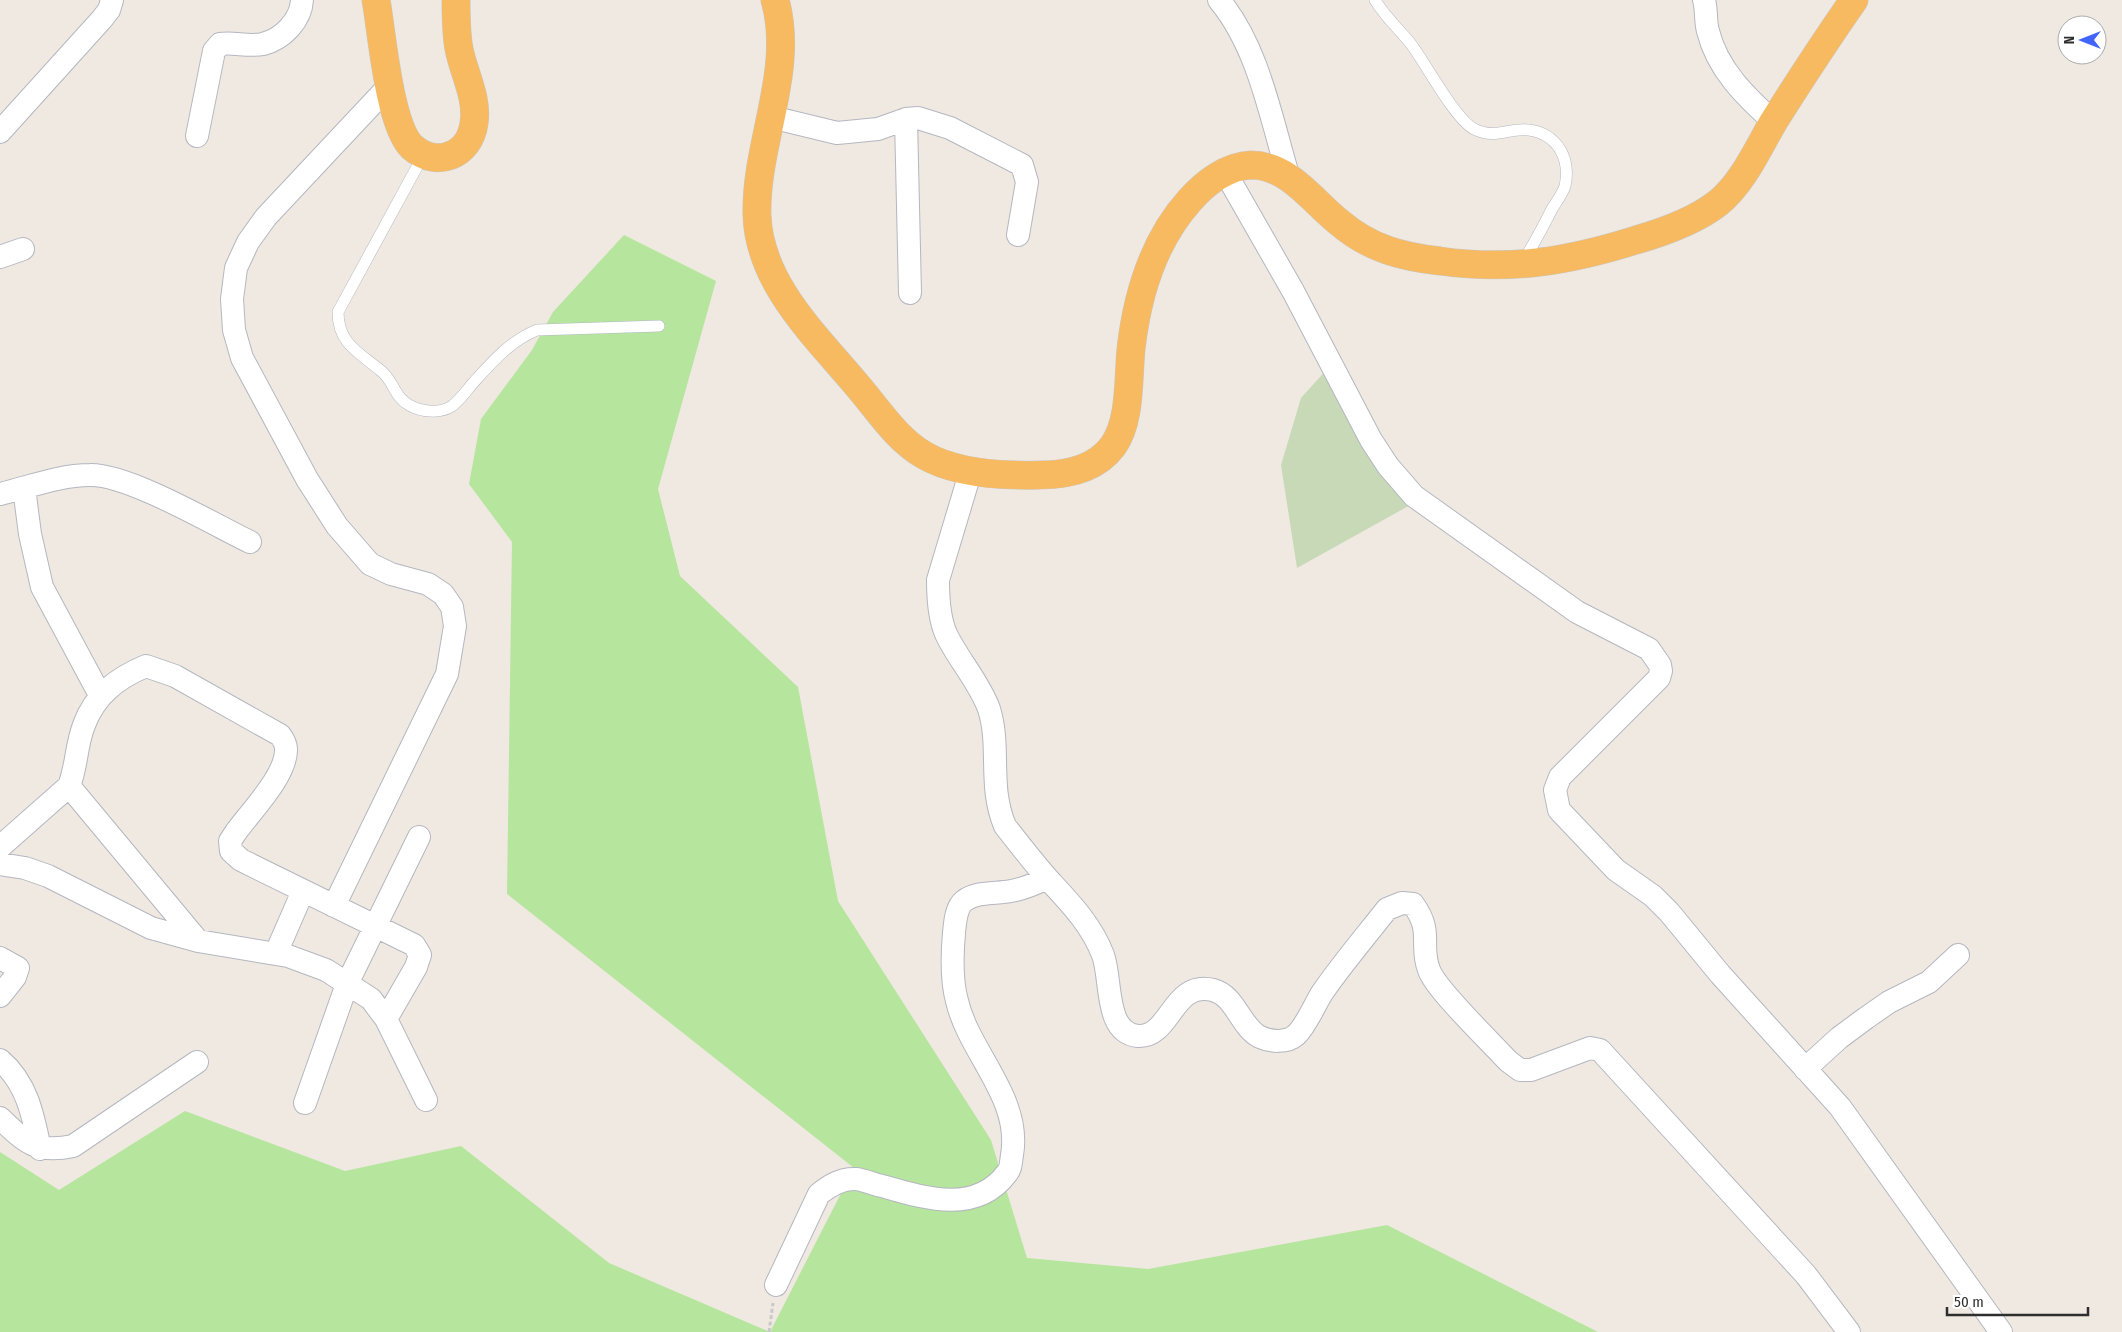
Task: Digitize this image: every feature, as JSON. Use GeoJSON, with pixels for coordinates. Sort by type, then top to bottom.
{"type":"FeatureCollection","features":[{"type":"Feature","properties":{"kind":"highway"},"geometry":{"type":"LineString","coordinates":[[376,0],[388,87],[403,131],[411,146],[424,154],[444,157],[462,150],[470,140],[475,122],[474,102],[460,51],[456,26],[456,0]]}},
{"type":"Feature","properties":{"kind":"highway"},"geometry":{"type":"LineString","coordinates":[[775,0],[781,37],[770,117],[760,161],[757,220],[770,267],[784,294],[805,325],[904,439],[924,456],[945,464],[971,470],[1041,475],[1072,472],[1095,462],[1113,446],[1123,424],[1136,315],[1151,265],[1158,249],[1184,207],[1200,189],[1225,172],[1246,165],[1270,168],[1289,178],[1339,223],[1365,240],[1392,252],[1470,266],[1547,263],[1607,249],[1662,232],[1720,202],[1741,177],[1774,122],[1854,0]]}},
{"type":"Feature","properties":{"kind":"street"},"geometry":{"type":"LineString","coordinates":[[0,132],[102,19],[109,10],[112,0]]}},
{"type":"Feature","properties":{"kind":"street"},"geometry":{"type":"LineString","coordinates":[[197,136],[214,51],[220,44],[263,44],[277,38],[289,30],[297,19],[302,0]]}},
{"type":"Feature","properties":{"kind":"street"},"geometry":{"type":"LineString","coordinates":[[1219,0],[1231,15],[1249,52],[1289,178]]}},
{"type":"Feature","properties":{"kind":"street"},"geometry":{"type":"LineString","coordinates":[[1704,0],[1711,43],[1727,73],[1743,94],[1774,122]]}},
{"type":"Feature","properties":{"kind":"street"},"geometry":{"type":"LineString","coordinates":[[334,906],[447,674],[455,626],[452,607],[443,594],[428,584],[390,574],[370,564],[337,526],[307,479],[242,358],[234,330],[232,299],[236,268],[248,242],[266,217],[388,87]]}},
{"type":"Feature","properties":{"kind":"street"},"geometry":{"type":"LineString","coordinates":[[770,117],[837,133],[878,129],[906,119],[933,120],[1022,165],[1027,182],[1018,234]]}},
{"type":"Feature","properties":{"kind":"street"},"geometry":{"type":"LineString","coordinates":[[906,119],[910,294]]}},
{"type":"Feature","properties":{"kind":"street"},"geometry":{"type":"LineString","coordinates":[[1225,172],[1293,292],[1371,440],[1388,466],[1414,496],[1577,612],[1649,649],[1655,656],[1661,671],[1659,678],[1560,777],[1555,790],[1559,810],[1616,870],[1653,896],[1669,912],[1720,974],[1840,1106],[2001,1332]]}},
{"type":"Feature","properties":{"kind":"street"},"geometry":{"type":"LineString","coordinates":[[0,257],[23,249]]}},
{"type":"Feature","properties":{"kind":"street"},"geometry":{"type":"LineString","coordinates":[[971,470],[938,580],[938,598],[946,635],[976,681],[989,710],[994,736],[998,809],[1005,826],[1088,926],[1107,969],[1111,1008],[1115,1020],[1126,1032],[1137,1036],[1148,1034],[1169,1016],[1180,999],[1191,990],[1203,988],[1223,995],[1259,1036],[1271,1041],[1283,1040],[1296,1035],[1323,992],[1387,909],[1402,903],[1413,904],[1425,924],[1426,961],[1434,980],[1508,1061],[1520,1070],[1531,1070],[1590,1048],[1600,1050],[1806,1275],[1849,1332]]}},
{"type":"Feature","properties":{"kind":"street"},"geometry":{"type":"LineString","coordinates":[[100,695],[53,612],[42,587],[30,534],[7,490],[72,476],[92,474],[113,478],[136,486],[250,542]]}},
{"type":"Feature","properties":{"kind":"street"},"geometry":{"type":"LineString","coordinates":[[0,847],[69,786],[74,773],[84,725],[100,695],[123,676],[146,666],[175,676],[280,735],[287,747],[285,760],[276,779],[230,841],[231,851],[241,860],[414,945],[420,955],[416,967],[386,1018]]}},
{"type":"Feature","properties":{"kind":"street"},"geometry":{"type":"LineString","coordinates":[[69,786],[198,940]]}},
{"type":"Feature","properties":{"kind":"street"},"geometry":{"type":"LineString","coordinates":[[304,1102],[347,984],[419,837]]}},
{"type":"Feature","properties":{"kind":"street"},"geometry":{"type":"LineString","coordinates":[[0,864],[25,868],[48,876],[151,928],[198,940],[276,953],[306,961],[326,970],[371,999],[386,1018],[426,1100]]}},
{"type":"Feature","properties":{"kind":"street"},"geometry":{"type":"LineString","coordinates":[[776,1285],[819,1194],[831,1184],[856,1179],[919,1196],[951,1201],[979,1197],[1009,1172],[1014,1147],[1012,1122],[991,1072],[962,1016],[956,1000],[952,951],[955,920],[962,903],[972,896],[1010,892],[1030,887],[1047,878]]}},
{"type":"Feature","properties":{"kind":"street"},"geometry":{"type":"LineString","coordinates":[[276,953],[303,891]]}},
{"type":"Feature","properties":{"kind":"street"},"geometry":{"type":"LineString","coordinates":[[1805,1069],[1859,1023],[1889,1002],[1929,982],[1958,955]]}},
{"type":"Feature","properties":{"kind":"street"},"geometry":{"type":"LineString","coordinates":[[0,958],[18,968],[16,977],[0,996]]}},
{"type":"Feature","properties":{"kind":"street"},"geometry":{"type":"LineString","coordinates":[[0,1060],[16,1075],[24,1090],[32,1110],[40,1149]]}},
{"type":"Feature","properties":{"kind":"street"},"geometry":{"type":"LineString","coordinates":[[0,1118],[27,1142],[40,1149],[54,1150],[73,1146],[197,1062]]}},
{"type":"Feature","properties":{"kind":"lane"},"geometry":{"type":"LineString","coordinates":[[1375,0],[1386,18],[1410,43],[1466,123],[1485,133],[1500,135],[1526,130],[1542,133],[1551,138],[1558,146],[1565,159],[1564,187],[1522,265]]}},
{"type":"Feature","properties":{"kind":"lane"},"geometry":{"type":"LineString","coordinates":[[424,154],[338,312],[338,326],[345,341],[383,372],[398,396],[408,404],[422,410],[436,411],[452,406],[507,348],[523,336],[537,330],[660,326]]}},
{"type":"Feature","properties":{"kind":"path"},"geometry":{"type":"LineString","coordinates":[[769,1332],[776,1285]]}},
{"type":"Feature","properties":{"kind":"green space"},"geometry":{"type":"Polygon","coordinates":[[[624,235],[716,281],[658,489],[680,576],[798,687],[838,901],[991,1140],[1027,1258],[1148,1269],[1387,1225],[1598,1332],[770,1332],[854,1168],[507,894],[512,542],[469,484],[481,419],[532,350],[553,312],[624,235]]]}},
{"type":"Feature","properties":{"kind":"green space"},"geometry":{"type":"Polygon","coordinates":[[[1329,367],[1412,504],[1297,568],[1281,465],[1301,398],[1329,367]]]}},
{"type":"Feature","properties":{"kind":"green space"},"geometry":{"type":"Polygon","coordinates":[[[185,1111],[345,1171],[461,1146],[609,1263],[770,1332],[0,1332],[0,1152],[59,1190],[185,1111]]]}}]}
